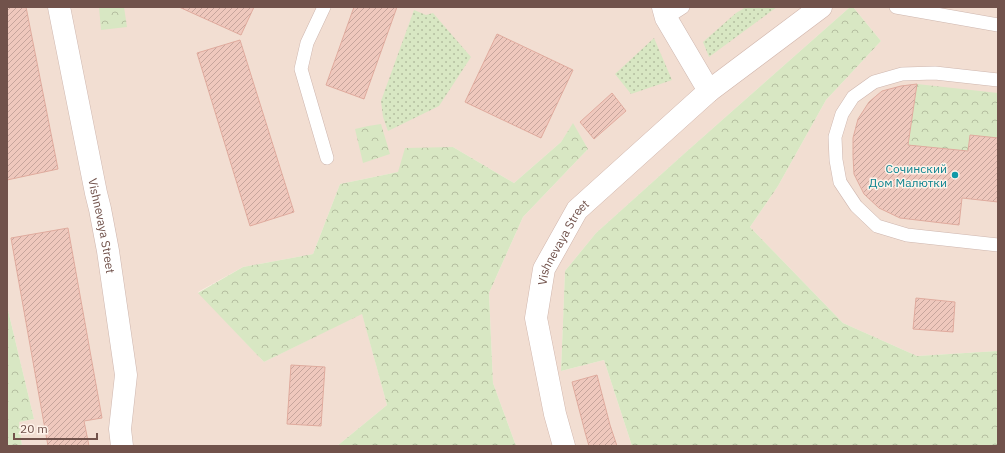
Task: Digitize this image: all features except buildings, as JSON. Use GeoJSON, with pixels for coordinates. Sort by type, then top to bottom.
{"type":"FeatureCollection","features":[{"type":"Feature","properties":{"kind":"street","name":"Vishnevaya Street"},"geometry":{"type":"LineString","coordinates":[[59,7],[109,258],[126,375],[120,429],[122,446]]}},
{"type":"Feature","properties":{"kind":"street","name":"Vishnevaya Street"},"geometry":{"type":"LineString","coordinates":[[564,446],[555,414],[536,318],[544,269],[577,210],[709,91],[821,7]]}},
{"type":"Feature","properties":{"kind":"street"},"geometry":{"type":"LineString","coordinates":[[670,11],[709,91]]}},
{"type":"Feature","properties":{"kind":"lane"},"geometry":{"type":"LineString","coordinates":[[324,7],[307,43],[301,69],[327,158]]}},
{"type":"Feature","properties":{"kind":"lane"},"geometry":{"type":"LineString","coordinates":[[896,7],[998,25]]}},
{"type":"Feature","properties":{"kind":"lane"},"geometry":{"type":"LineString","coordinates":[[998,80],[935,73],[902,74],[874,82],[853,97],[842,114],[835,137],[836,160],[840,182],[856,206],[877,226],[907,234],[998,245]]}},
{"type":"Feature","properties":{"kind":"shaded area"},"geometry":{"type":"Polygon","coordinates":[[[7,7],[850,7],[596,233],[565,271],[561,371],[604,360],[632,446],[516,446],[493,383],[489,293],[523,217],[588,149],[573,124],[561,142],[514,183],[453,147],[398,172],[340,184],[313,254],[243,267],[198,292],[264,362],[362,313],[387,405],[337,446],[22,446],[19,422],[34,419],[7,306],[7,7]]]}},
{"type":"Feature","properties":{"kind":"shaded area"},"geometry":{"type":"Polygon","coordinates":[[[853,7],[998,7],[998,351],[917,356],[843,323],[750,227],[778,186],[826,100],[881,41],[853,7]]]}},
{"type":"Feature","properties":{"kind":"green space"},"geometry":{"type":"Polygon","coordinates":[[[99,7],[124,7],[127,27],[101,30],[99,7]]]}},
{"type":"Feature","properties":{"kind":"green space"},"geometry":{"type":"Polygon","coordinates":[[[746,7],[777,7],[709,57],[703,42],[736,13],[746,7]]]}},
{"type":"Feature","properties":{"kind":"green space"},"geometry":{"type":"Polygon","coordinates":[[[850,7],[853,7],[881,41],[826,100],[778,186],[750,227],[843,323],[917,356],[998,351],[998,446],[632,446],[604,360],[561,371],[565,271],[596,233],[850,7]]]}},
{"type":"Feature","properties":{"kind":"green space"},"geometry":{"type":"Polygon","coordinates":[[[414,10],[426,15],[433,13],[471,57],[439,106],[388,131],[383,117],[381,101],[414,10]]]}},
{"type":"Feature","properties":{"kind":"green space"},"geometry":{"type":"Polygon","coordinates":[[[654,38],[672,80],[631,94],[615,74],[654,38]]]}},
{"type":"Feature","properties":{"kind":"green space"},"geometry":{"type":"Polygon","coordinates":[[[917,84],[998,93],[998,138],[968,151],[908,145],[917,84]]]}},
{"type":"Feature","properties":{"kind":"green space"},"geometry":{"type":"Polygon","coordinates":[[[573,123],[588,149],[523,217],[489,293],[493,383],[516,446],[337,446],[387,405],[362,314],[264,362],[198,293],[243,267],[313,254],[340,184],[398,172],[405,148],[453,147],[514,183],[561,142],[573,123]]]}},
{"type":"Feature","properties":{"kind":"green space"},"geometry":{"type":"Polygon","coordinates":[[[381,124],[390,154],[363,163],[355,129],[381,124]]]}},
{"type":"Feature","properties":{"kind":"green space"},"geometry":{"type":"Polygon","coordinates":[[[7,306],[34,419],[19,422],[22,446],[7,446],[7,306]]]}},
{"type":"Feature","properties":{"kind":"place","name":"Сочинский Дом Малютки"},"geometry":{"type":"Point","coordinates":[955,175]}}]}
